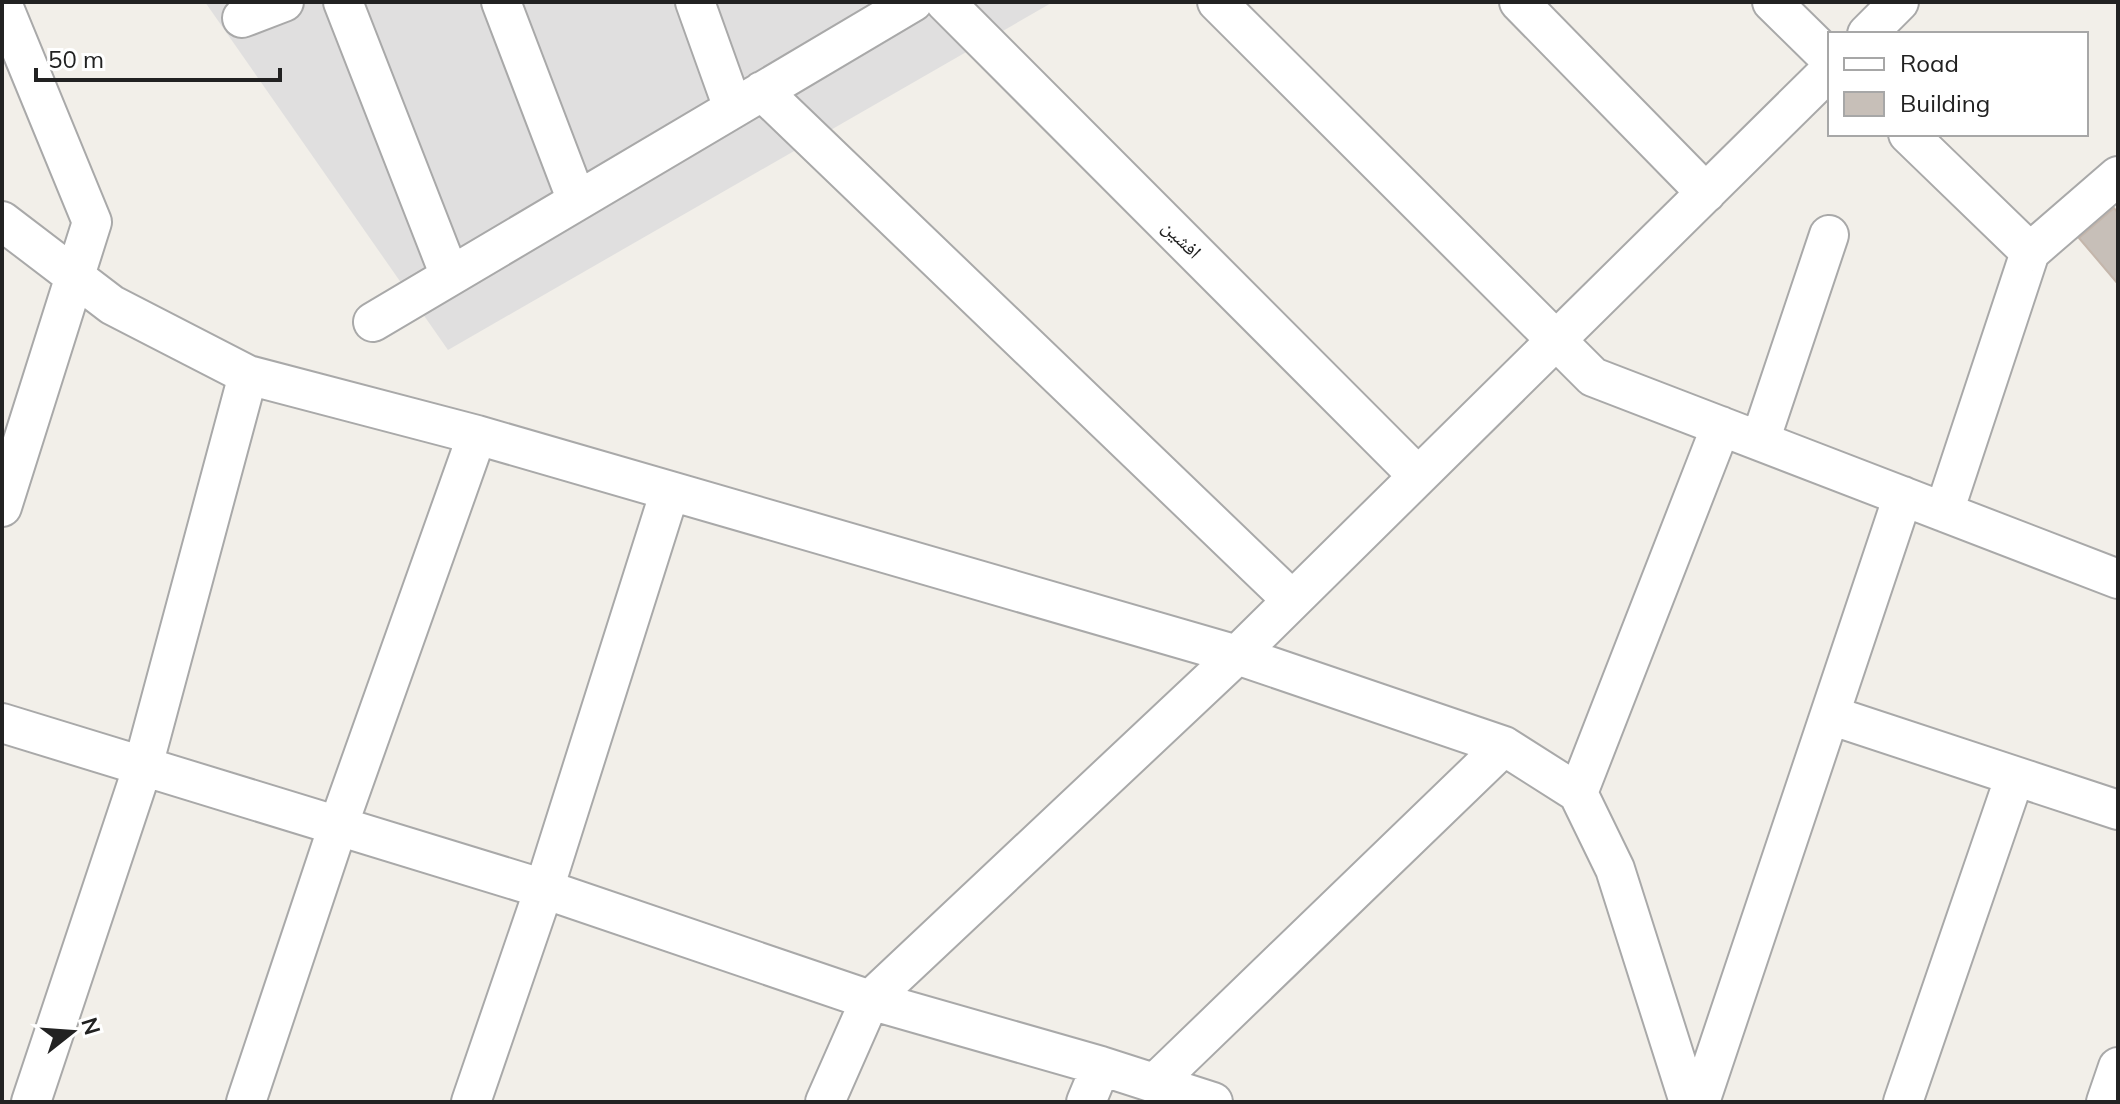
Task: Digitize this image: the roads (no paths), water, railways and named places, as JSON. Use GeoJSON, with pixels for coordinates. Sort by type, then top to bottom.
{"type":"FeatureCollection","features":[{"type":"Feature","properties":{"kind":"street"},"geometry":{"type":"LineString","coordinates":[[242,18],[284,2]]}},
{"type":"Feature","properties":{"kind":"street"},"geometry":{"type":"LineString","coordinates":[[343,2],[450,276]]}},
{"type":"Feature","properties":{"kind":"street"},"geometry":{"type":"LineString","coordinates":[[501,2],[577,201]]}},
{"type":"Feature","properties":{"kind":"street"},"geometry":{"type":"LineString","coordinates":[[695,2],[747,100],[1292,600]]}},
{"type":"Feature","properties":{"kind":"street"},"geometry":{"type":"LineString","coordinates":[[373,322],[747,100],[874,12],[913,2]]}},
{"type":"Feature","properties":{"kind":"street","name":"افشین"},"geometry":{"type":"LineString","coordinates":[[945,2],[1418,476]]}},
{"type":"Feature","properties":{"kind":"street"},"geometry":{"type":"LineString","coordinates":[[1217,2],[1593,377],[2118,579]]}},
{"type":"Feature","properties":{"kind":"street"},"geometry":{"type":"LineString","coordinates":[[1519,2],[1706,193]]}},
{"type":"Feature","properties":{"kind":"street"},"geometry":{"type":"LineString","coordinates":[[1772,2],[1828,57]]}},
{"type":"Feature","properties":{"kind":"street"},"geometry":{"type":"LineString","coordinates":[[1869,32],[1899,2]]}},
{"type":"Feature","properties":{"kind":"street"},"geometry":{"type":"LineString","coordinates":[[2,3],[92,222],[2,507]]}},
{"type":"Feature","properties":{"kind":"street"},"geometry":{"type":"LineString","coordinates":[[825,1102],[870,1000],[1237,655],[1828,72]]}},
{"type":"Feature","properties":{"kind":"street"},"geometry":{"type":"LineString","coordinates":[[1910,136],[2030,252]]}},
{"type":"Feature","properties":{"kind":"street"},"geometry":{"type":"LineString","coordinates":[[1944,512],[2030,252],[2118,176]]}},
{"type":"Feature","properties":{"kind":"street"},"geometry":{"type":"LineString","coordinates":[[2,221],[112,305],[248,375],[477,435],[1237,655],[1504,746],[1578,793],[1615,869],[1689,1102]]}},
{"type":"Feature","properties":{"kind":"street"},"geometry":{"type":"LineString","coordinates":[[1760,441],[1829,235]]}},
{"type":"Feature","properties":{"kind":"street"},"geometry":{"type":"LineString","coordinates":[[31,1102],[143,766],[248,375]]}},
{"type":"Feature","properties":{"kind":"street"},"geometry":{"type":"LineString","coordinates":[[1578,793],[1721,426]]}},
{"type":"Feature","properties":{"kind":"street"},"geometry":{"type":"LineString","coordinates":[[246,1102],[338,826],[477,435]]}},
{"type":"Feature","properties":{"kind":"street"},"geometry":{"type":"LineString","coordinates":[[471,1102],[544,889],[670,491]]}},
{"type":"Feature","properties":{"kind":"street"},"geometry":{"type":"LineString","coordinates":[[1700,1102],[1903,496]]}},
{"type":"Feature","properties":{"kind":"street"},"geometry":{"type":"LineString","coordinates":[[1830,715],[2118,810]]}},
{"type":"Feature","properties":{"kind":"street"},"geometry":{"type":"LineString","coordinates":[[2,723],[544,889],[870,1000],[1101,1066],[1213,1102]]}},
{"type":"Feature","properties":{"kind":"street"},"geometry":{"type":"LineString","coordinates":[[1155,1083],[1504,746]]}},
{"type":"Feature","properties":{"kind":"street"},"geometry":{"type":"LineString","coordinates":[[1903,1102],[2015,776]]}},
{"type":"Feature","properties":{"kind":"street"},"geometry":{"type":"LineString","coordinates":[[1086,1102],[1101,1066]]}},
{"type":"Feature","properties":{"kind":"street"},"geometry":{"type":"LineString","coordinates":[[2106,1102],[2118,1067]]}}]}
